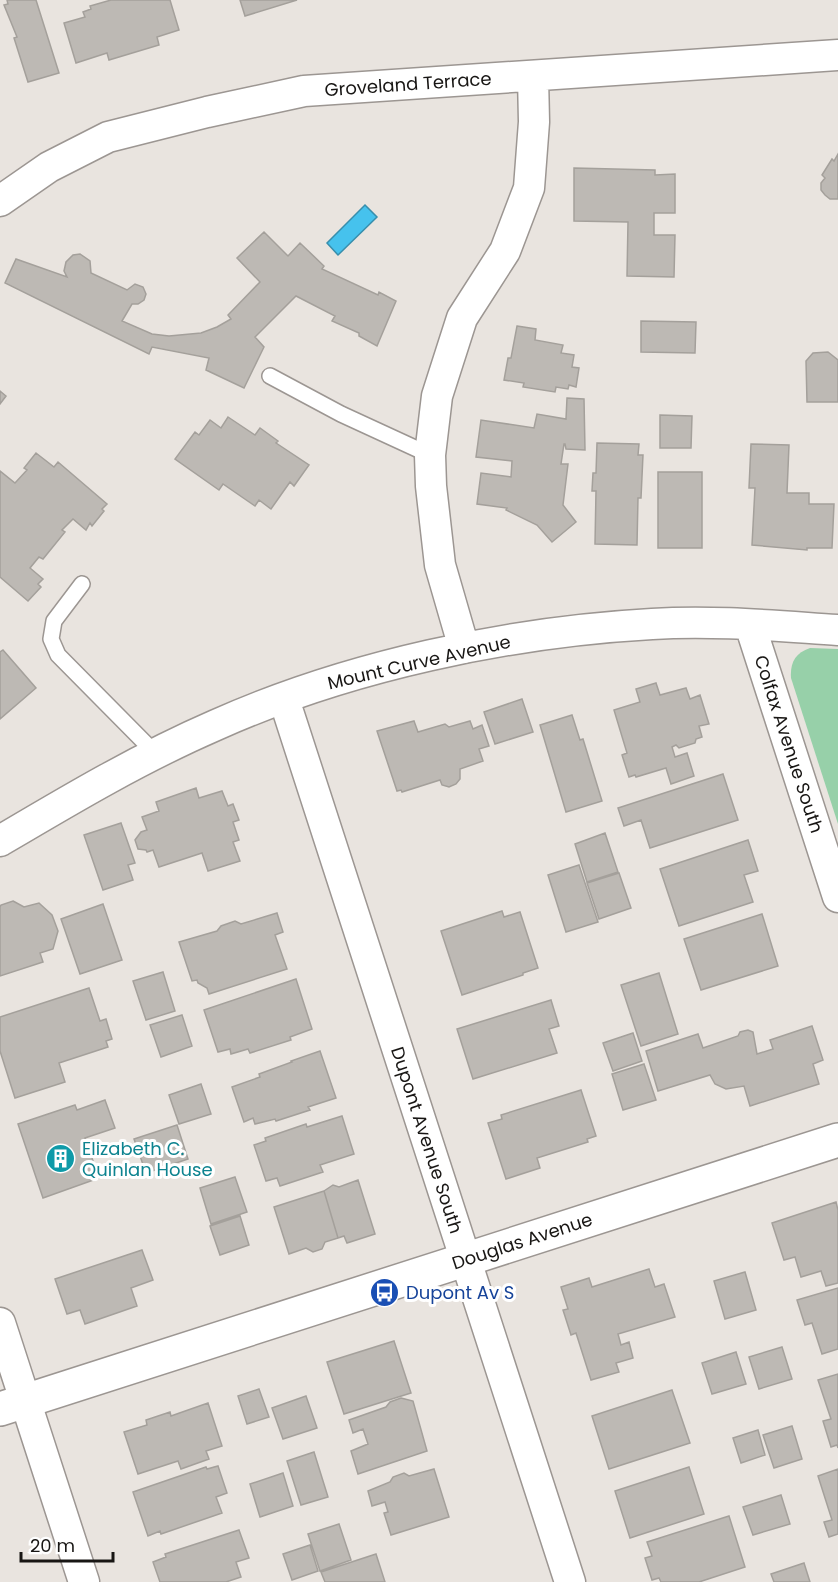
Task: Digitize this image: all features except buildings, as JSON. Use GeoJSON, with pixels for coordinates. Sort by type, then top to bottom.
{"type":"FeatureCollection","features":[{"type":"Feature","properties":{"kind":"street","name":"Groveland Terrace"},"geometry":{"type":"LineString","coordinates":[[0,201],[49,167],[108,137],[207,112],[304,92],[838,55]]}},
{"type":"Feature","properties":{"kind":"street"},"geometry":{"type":"LineString","coordinates":[[464,648],[440,565],[431,486],[430,456],[437,396],[462,318],[505,251],[529,188],[534,122],[533,76]]}},
{"type":"Feature","properties":{"kind":"street","name":"Mount Curve Avenue"},"geometry":{"type":"LineString","coordinates":[[0,841],[101,781],[217,724],[339,678],[464,648],[560,632],[654,624],[750,625],[838,630]]}},
{"type":"Feature","properties":{"kind":"street","name":"Colfax Avenue South"},"geometry":{"type":"LineString","coordinates":[[750,625],[838,897]]}},
{"type":"Feature","properties":{"kind":"street","name":"Dupont Avenue South"},"geometry":{"type":"LineString","coordinates":[[284,699],[570,1582]]}},
{"type":"Feature","properties":{"kind":"street","name":"Douglas Avenue"},"geometry":{"type":"LineString","coordinates":[[13,1405],[838,1140]]}},
{"type":"Feature","properties":{"kind":"street"},"geometry":{"type":"LineString","coordinates":[[0,1323],[13,1405],[84,1582]]}},
{"type":"Feature","properties":{"kind":"lane"},"geometry":{"type":"LineString","coordinates":[[270,376],[341,414],[430,456]]}},
{"type":"Feature","properties":{"kind":"lane"},"geometry":{"type":"LineString","coordinates":[[82,584],[54,621],[51,639],[58,655],[156,754]]}},
{"type":"Feature","properties":{"kind":"green space"},"geometry":{"type":"Polygon","coordinates":[[[810,648],[838,649],[838,824],[791,678],[791,668],[795,659],[810,648]]]}},
{"type":"Feature","properties":{"kind":"water"},"geometry":{"type":"Polygon","coordinates":[[[365,205],[377,217],[338,255],[327,243],[365,205]]]}},
{"type":"Feature","properties":{"kind":"place","name":"Elizabeth C. Quinlan House"},"geometry":{"type":"Point","coordinates":[61,1158]}},
{"type":"Feature","properties":{"kind":"place","name":"Dupont Av S"},"geometry":{"type":"Point","coordinates":[385,1292]}}]}
